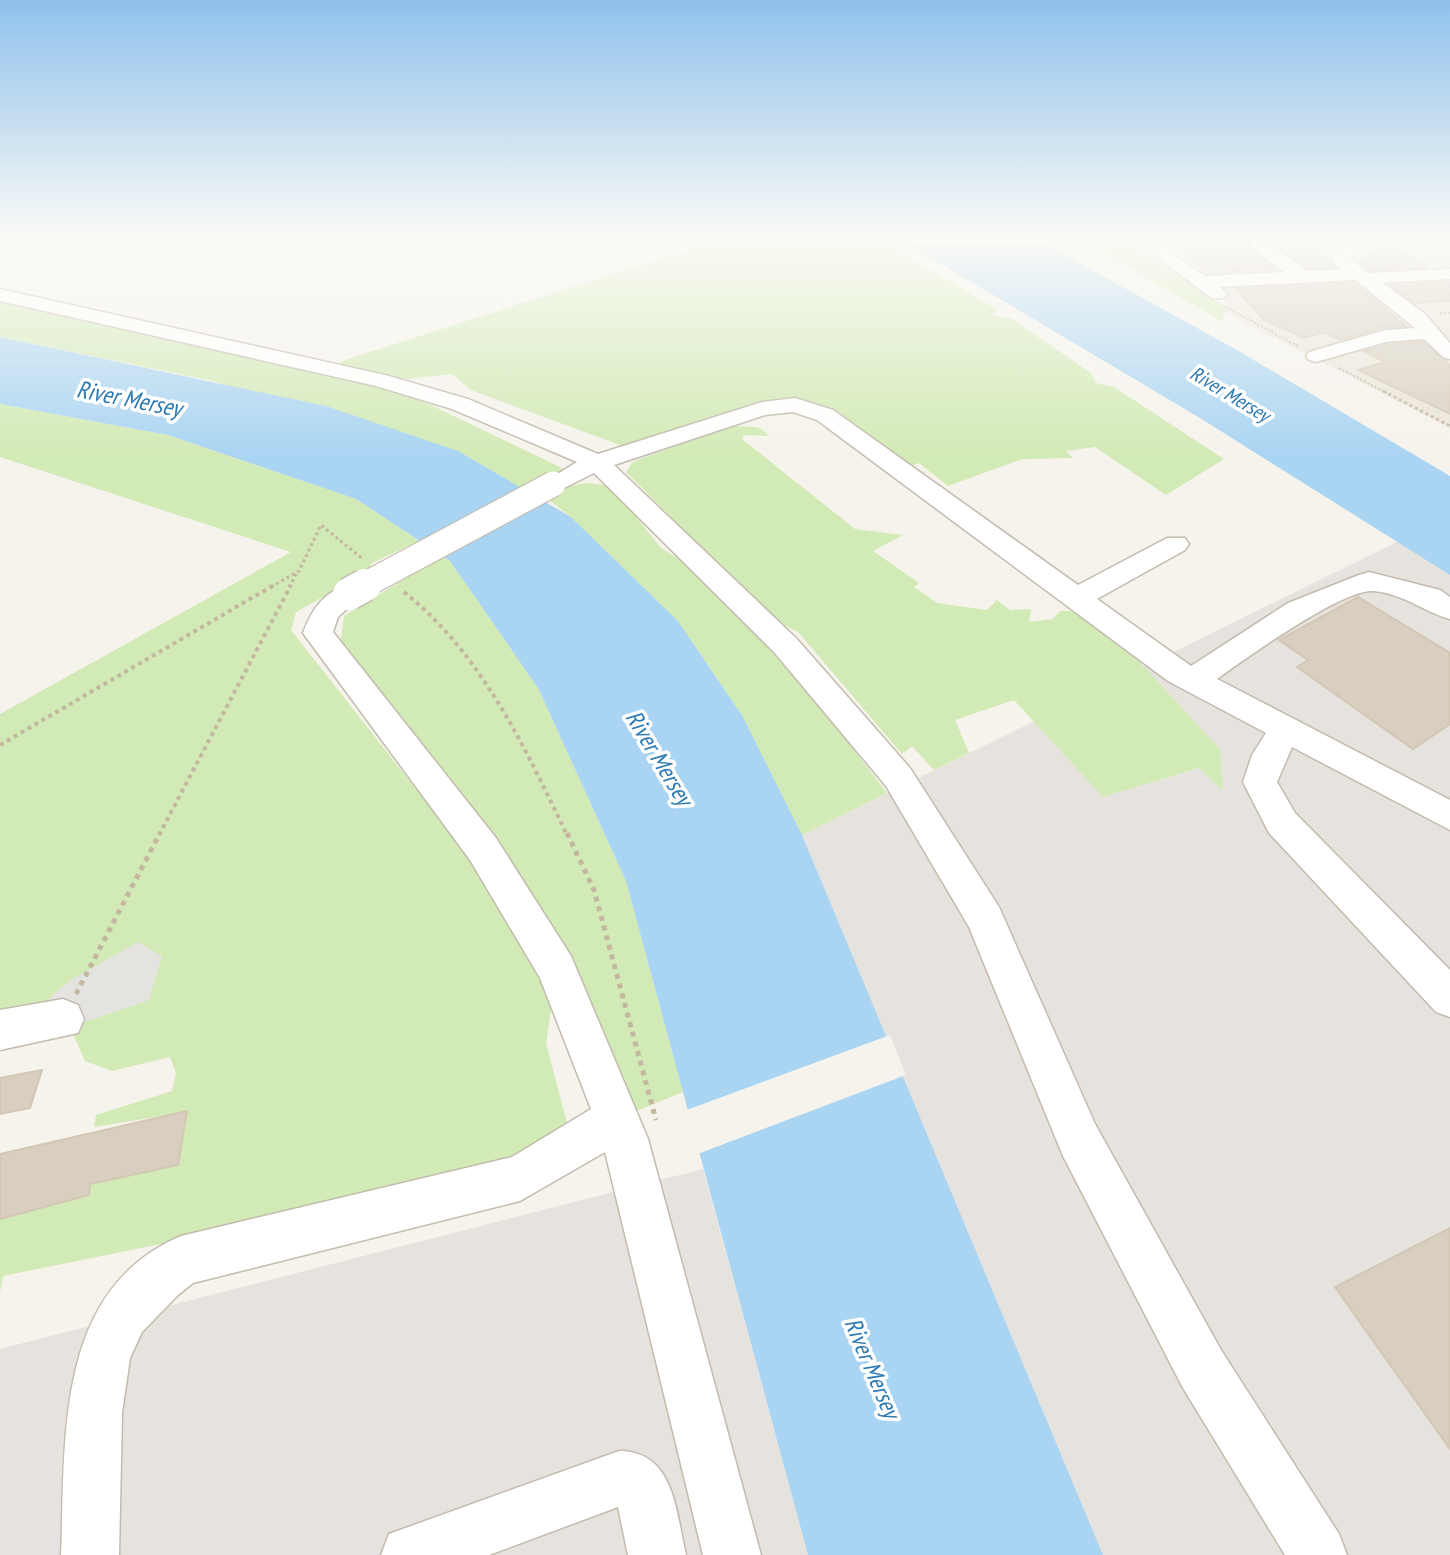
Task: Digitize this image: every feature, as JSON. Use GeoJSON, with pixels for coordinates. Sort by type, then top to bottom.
{"type":"FeatureCollection","features":[{"type":"Feature","properties":{"kind":"street"},"geometry":{"type":"LineString","coordinates":[[72,312],[460,404],[597,462],[785,645],[898,777],[985,919],[1079,1140],[1195,1355],[1318,1555]]}},
{"type":"Feature","properties":{"kind":"street"},"geometry":{"type":"LineString","coordinates":[[1409,312],[1450,353]]}},
{"type":"Feature","properties":{"kind":"street"},"geometry":{"type":"LineString","coordinates":[[1316,356],[1385,336],[1429,333]]}},
{"type":"Feature","properties":{"kind":"street"},"geometry":{"type":"LineString","coordinates":[[732,1555],[617,1119],[549,956],[483,849],[318,633],[325,612],[349,594],[597,462],[762,409],[795,405],[825,415],[1193,680],[1450,816]]}},
{"type":"Feature","properties":{"kind":"street"},"geometry":{"type":"LineString","coordinates":[[1076,598],[1176,544]]}},
{"type":"Feature","properties":{"kind":"street"},"geometry":{"type":"LineString","coordinates":[[1193,680],[1298,610],[1369,581],[1430,597],[1450,610]]}},
{"type":"Feature","properties":{"kind":"street"},"geometry":{"type":"LineString","coordinates":[[1286,730],[1269,755],[1260,782],[1282,823],[1450,998]]}},
{"type":"Feature","properties":{"kind":"street"},"geometry":{"type":"LineString","coordinates":[[0,1030],[63,1019]]}},
{"type":"Feature","properties":{"kind":"street"},"geometry":{"type":"LineString","coordinates":[[90,1555],[99,1373],[111,1334],[140,1293],[181,1261],[520,1178],[617,1119]]}},
{"type":"Feature","properties":{"kind":"street"},"geometry":{"type":"LineString","coordinates":[[410,1555],[619,1479],[633,1479],[643,1490],[657,1555]]}},
{"type":"Feature","properties":{"kind":"path"},"geometry":{"type":"LineString","coordinates":[[1241,312],[1316,356],[1450,426]]}},
{"type":"Feature","properties":{"kind":"path"},"geometry":{"type":"LineString","coordinates":[[63,1019],[321,525]]}},
{"type":"Feature","properties":{"kind":"path"},"geometry":{"type":"LineString","coordinates":[[0,745],[299,571]]}},
{"type":"Feature","properties":{"kind":"shaded area"},"geometry":{"type":"Polygon","coordinates":[[[1224,312],[1450,312],[1450,428],[1224,312]]]}},
{"type":"Feature","properties":{"kind":"shaded area"},"geometry":{"type":"Polygon","coordinates":[[[1399,541],[1450,575],[1450,1555],[1103,1555],[802,835],[1035,721],[1103,797],[1200,768],[1222,790],[1220,749],[1143,667],[1399,541]]]}},
{"type":"Feature","properties":{"kind":"shaded area"},"geometry":{"type":"Polygon","coordinates":[[[138,942],[162,956],[149,1000],[70,1027],[17,1027],[69,981],[138,942]]]}},
{"type":"Feature","properties":{"kind":"shaded area"},"geometry":{"type":"Polygon","coordinates":[[[703,1169],[808,1555],[0,1555],[0,1349],[703,1169]]]}},
{"type":"Feature","properties":{"kind":"green space"},"geometry":{"type":"Polygon","coordinates":[[[0,312],[73,312],[381,381],[564,469],[553,484],[521,488],[458,451],[213,381],[0,337],[0,312]]]}},
{"type":"Feature","properties":{"kind":"green space"},"geometry":{"type":"Polygon","coordinates":[[[496,312],[996,312],[992,315],[1012,319],[1091,373],[1096,383],[1114,387],[1224,459],[1166,495],[1095,447],[1066,451],[1073,458],[1022,459],[948,486],[919,463],[906,468],[807,403],[625,447],[471,390],[452,374],[407,379],[330,369],[345,360],[496,312]]]}},
{"type":"Feature","properties":{"kind":"green space"},"geometry":{"type":"Polygon","coordinates":[[[1205,312],[1224,312],[1223,322],[1205,312]]]}},
{"type":"Feature","properties":{"kind":"green space"},"geometry":{"type":"Polygon","coordinates":[[[0,404],[168,435],[356,499],[419,541],[370,564],[375,568],[296,612],[291,630],[554,965],[340,646],[344,616],[442,556],[450,561],[538,688],[626,881],[683,1092],[617,1119],[557,971],[546,1043],[573,1146],[279,1220],[3,1276],[0,1292],[0,1219],[89,1195],[90,1184],[178,1165],[187,1112],[94,1127],[96,1115],[172,1091],[176,1073],[170,1057],[112,1071],[85,1061],[70,1027],[0,1030],[0,714],[291,552],[0,457],[0,404]]]}},
{"type":"Feature","properties":{"kind":"green space"},"geometry":{"type":"Polygon","coordinates":[[[733,426],[758,427],[770,436],[744,435],[742,439],[855,529],[903,535],[873,551],[919,583],[914,587],[937,603],[987,610],[997,600],[1010,610],[1031,609],[1029,622],[1053,619],[1060,611],[1077,611],[1133,655],[1220,749],[1223,791],[1199,768],[1103,797],[1014,700],[955,720],[969,753],[934,770],[912,746],[902,754],[798,632],[773,619],[626,472],[632,463],[640,459],[733,426]]]}},
{"type":"Feature","properties":{"kind":"green space"},"geometry":{"type":"Polygon","coordinates":[[[586,483],[607,485],[616,492],[661,548],[687,564],[777,650],[887,793],[802,835],[743,717],[678,621],[571,517],[545,497],[564,487],[586,483]]]}},
{"type":"Feature","properties":{"kind":"water","name":"River Mersey"},"geometry":{"type":"Polygon","coordinates":[[[1021,312],[1167,312],[1450,476],[1450,575],[1200,418],[1021,312]]]}},
{"type":"Feature","properties":{"kind":"water","name":"River Mersey"},"geometry":{"type":"Polygon","coordinates":[[[0,337],[326,406],[458,451],[571,517],[678,621],[743,717],[802,835],[1103,1555],[808,1555],[626,881],[538,688],[450,561],[356,499],[168,435],[0,404],[0,337]]]}},
{"type":"Feature","properties":{"kind":"pier"},"geometry":{"type":"Polygon","coordinates":[[[890,1035],[906,1075],[695,1155],[684,1111],[890,1035]]]}},
{"type":"Feature","properties":{"kind":"building"},"geometry":{"type":"Polygon","coordinates":[[[1256,312],[1389,312],[1406,326],[1384,327],[1340,340],[1324,332],[1304,338],[1264,320],[1256,312]]]}},
{"type":"Feature","properties":{"kind":"building"},"geometry":{"type":"Polygon","coordinates":[[[1423,342],[1450,365],[1450,414],[1358,370],[1385,362],[1364,351],[1387,345],[1423,342]]]}},
{"type":"Feature","properties":{"kind":"building"},"geometry":{"type":"Polygon","coordinates":[[[1358,597],[1450,653],[1450,724],[1413,749],[1297,667],[1308,660],[1279,640],[1358,597]]]}},
{"type":"Feature","properties":{"kind":"building"},"geometry":{"type":"Polygon","coordinates":[[[42,1070],[30,1108],[0,1114],[0,1078],[42,1070]]]}},
{"type":"Feature","properties":{"kind":"building"},"geometry":{"type":"Polygon","coordinates":[[[187,1111],[178,1165],[90,1184],[89,1195],[0,1219],[0,1154],[187,1111]]]}},
{"type":"Feature","properties":{"kind":"building"},"geometry":{"type":"Polygon","coordinates":[[[1450,1228],[1450,1449],[1335,1287],[1450,1228]]]}}]}
